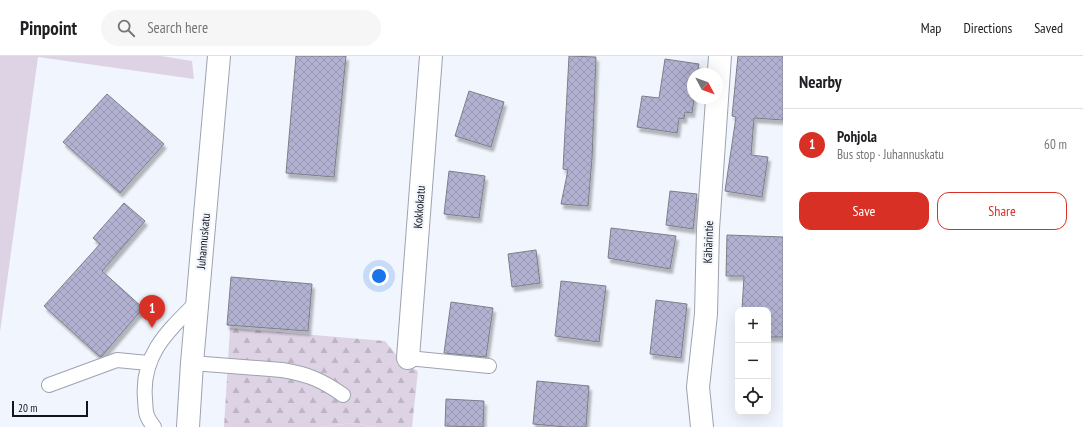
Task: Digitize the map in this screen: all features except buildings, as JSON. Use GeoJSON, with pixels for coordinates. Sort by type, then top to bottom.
{"type":"FeatureCollection","features":[{"type":"Feature","properties":{"kind":"street","name":"Juhannuskatu"},"geometry":{"type":"LineString","coordinates":[[188,427],[192,363],[219,56]]}},
{"type":"Feature","properties":{"kind":"street","name":"Kokkokatu"},"geometry":{"type":"LineString","coordinates":[[408,358],[431,56]]}},
{"type":"Feature","properties":{"kind":"street","name":"Kähärintie"},"geometry":{"type":"LineString","coordinates":[[702,427],[698,387],[706,314],[708,229],[720,56]]}},
{"type":"Feature","properties":{"kind":"lane"},"geometry":{"type":"LineString","coordinates":[[154,427],[146,417],[145,409],[144,386],[148,363],[158,344],[168,330],[198,301]]}},
{"type":"Feature","properties":{"kind":"lane"},"geometry":{"type":"LineString","coordinates":[[408,358],[490,366]]}},
{"type":"Feature","properties":{"kind":"lane"},"geometry":{"type":"LineString","coordinates":[[49,385],[117,360],[148,363]]}},
{"type":"Feature","properties":{"kind":"lane"},"geometry":{"type":"LineString","coordinates":[[192,363],[296,372],[313,377],[343,395]]}},
{"type":"Feature","properties":{"kind":"green space"},"geometry":{"type":"Polygon","coordinates":[[[0,56],[161,56],[192,61],[194,79],[38,57],[0,332],[0,56]]]}},
{"type":"Feature","properties":{"kind":"green space"},"geometry":{"type":"Polygon","coordinates":[[[230,328],[385,341],[402,362],[418,371],[412,427],[374,427],[353,423],[318,427],[224,427],[230,328]]]}},
{"type":"Feature","properties":{"kind":"green space"},"geometry":{"type":"Polygon","coordinates":[[[353,423],[374,427],[318,427],[353,423]]]}},
{"type":"Feature","properties":{"kind":"place","name":"Pohjola"},"geometry":{"type":"Point","coordinates":[152,328]}}]}
